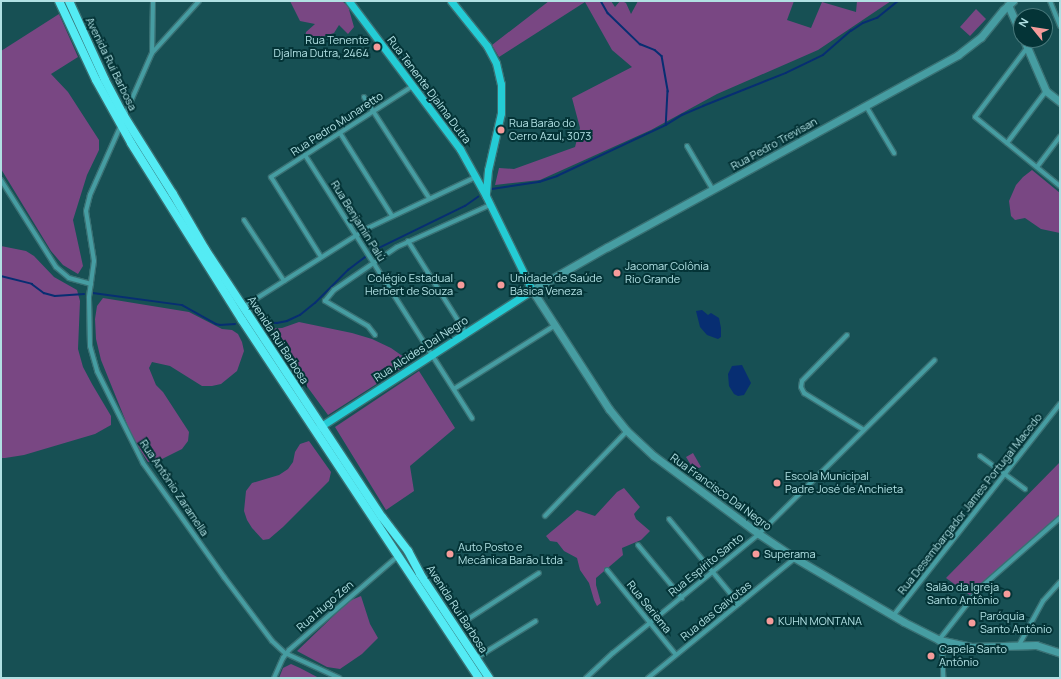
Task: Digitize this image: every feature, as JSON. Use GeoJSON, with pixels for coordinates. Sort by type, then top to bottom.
{"type":"FeatureCollection","features":[{"type":"Feature","properties":{"kind":"main road","name":"Avenida Rui Barbosa"},"geometry":{"type":"LineString","coordinates":[[59,1],[96,80],[120,126],[318,428],[397,555],[479,678]]}},
{"type":"Feature","properties":{"kind":"main road","name":"Avenida Rui Barbosa"},"geometry":{"type":"LineString","coordinates":[[69,1],[105,80],[124,116],[173,194],[205,249],[243,307],[245,317]]}},
{"type":"Feature","properties":{"kind":"main road","name":"Rua Tenente Djalma Dutra"},"geometry":{"type":"LineString","coordinates":[[349,1],[460,149],[486,196]]}},
{"type":"Feature","properties":{"kind":"main road"},"geometry":{"type":"LineString","coordinates":[[451,1],[487,46],[496,62],[501,84],[501,113],[488,170],[486,196]]}},
{"type":"Feature","properties":{"kind":"main road"},"geometry":{"type":"LineString","coordinates":[[476,177],[482,176],[488,170]]}},
{"type":"Feature","properties":{"kind":"main road","name":"Rua Francisco Dal Negro"},"geometry":{"type":"LineString","coordinates":[[486,196],[532,290]]}},
{"type":"Feature","properties":{"kind":"main road","name":"Rua Alcides Dal Negro"},"geometry":{"type":"LineString","coordinates":[[318,428],[532,290]]}},
{"type":"Feature","properties":{"kind":"main road","name":"Avenida Rui Barbosa"},"geometry":{"type":"LineString","coordinates":[[318,428],[382,518],[407,549],[420,574],[489,678]]}},
{"type":"Feature","properties":{"kind":"main road"},"geometry":{"type":"LineString","coordinates":[[397,555],[398,548],[402,546],[407,549]]}},
{"type":"Feature","properties":{"kind":"street"},"geometry":{"type":"LineString","coordinates":[[152,53],[153,1]]}},
{"type":"Feature","properties":{"kind":"street"},"geometry":{"type":"LineString","coordinates":[[152,53],[199,1]]}},
{"type":"Feature","properties":{"kind":"street"},"geometry":{"type":"LineString","coordinates":[[1050,1],[1060,26]]}},
{"type":"Feature","properties":{"kind":"street","name":"Rua Pedro Trevisan"},"geometry":{"type":"LineString","coordinates":[[532,290],[965,50],[981,37],[1011,3]]}},
{"type":"Feature","properties":{"kind":"street"},"geometry":{"type":"LineString","coordinates":[[1060,102],[1046,91],[1027,48],[975,117],[1060,186]]}},
{"type":"Feature","properties":{"kind":"street","name":"Rua Antônio Zaramella"},"geometry":{"type":"LineString","coordinates":[[152,53],[88,204],[87,218],[94,252],[89,308],[90,346],[93,358],[97,371],[136,450],[231,587],[272,641],[285,653],[339,678]]}},
{"type":"Feature","properties":{"kind":"street","name":"Rua Pedro Munaretto"},"geometry":{"type":"LineString","coordinates":[[321,257],[271,177],[413,86]]}},
{"type":"Feature","properties":{"kind":"street"},"geometry":{"type":"LineString","coordinates":[[1007,143],[1046,91]]}},
{"type":"Feature","properties":{"kind":"street"},"geometry":{"type":"LineString","coordinates":[[364,97],[429,198]]}},
{"type":"Feature","properties":{"kind":"street"},"geometry":{"type":"LineString","coordinates":[[866,106],[894,153]]}},
{"type":"Feature","properties":{"kind":"street"},"geometry":{"type":"LineString","coordinates":[[340,133],[392,216]]}},
{"type":"Feature","properties":{"kind":"street"},"geometry":{"type":"LineString","coordinates":[[1037,167],[1060,137]]}},
{"type":"Feature","properties":{"kind":"street"},"geometry":{"type":"LineString","coordinates":[[687,146],[713,190]]}},
{"type":"Feature","properties":{"kind":"street","name":"Rua Benjamin Palú"},"geometry":{"type":"LineString","coordinates":[[305,155],[472,418]]}},
{"type":"Feature","properties":{"kind":"street"},"geometry":{"type":"LineString","coordinates":[[243,307],[356,235],[429,198],[476,177]]}},
{"type":"Feature","properties":{"kind":"street"},"geometry":{"type":"LineString","coordinates":[[1,180],[56,267],[69,278],[91,284]]}},
{"type":"Feature","properties":{"kind":"street"},"geometry":{"type":"LineString","coordinates":[[375,335],[368,326],[325,301],[338,286],[372,260],[408,241],[490,205]]}},
{"type":"Feature","properties":{"kind":"street"},"geometry":{"type":"LineString","coordinates":[[244,220],[284,281]]}},
{"type":"Feature","properties":{"kind":"street"},"geometry":{"type":"LineString","coordinates":[[408,241],[466,333]]}},
{"type":"Feature","properties":{"kind":"street","name":"Rua Francisco Dal Negro"},"geometry":{"type":"LineString","coordinates":[[532,290],[609,409],[627,431],[654,456],[759,534],[794,558],[893,616],[940,640],[971,647],[1019,645],[1036,646],[1060,653]]}},
{"type":"Feature","properties":{"kind":"street"},"geometry":{"type":"LineString","coordinates":[[454,389],[554,326]]}},
{"type":"Feature","properties":{"kind":"street"},"geometry":{"type":"LineString","coordinates":[[847,335],[802,381],[801,387],[804,393],[864,430]]}},
{"type":"Feature","properties":{"kind":"street","name":"Rua Espírito Santo"},"geometry":{"type":"LineString","coordinates":[[586,678],[650,623],[759,534],[935,360]]}},
{"type":"Feature","properties":{"kind":"street","name":"Rua Desembargador James Portugal Macedo"},"geometry":{"type":"LineString","coordinates":[[893,616],[1060,404]]}},
{"type":"Feature","properties":{"kind":"street"},"geometry":{"type":"LineString","coordinates":[[545,516],[627,431]]}},
{"type":"Feature","properties":{"kind":"street"},"geometry":{"type":"LineString","coordinates":[[980,456],[1025,489]]}},
{"type":"Feature","properties":{"kind":"street"},"geometry":{"type":"LineString","coordinates":[[943,678],[940,640],[979,589],[1060,518]]}},
{"type":"Feature","properties":{"kind":"street"},"geometry":{"type":"LineString","coordinates":[[670,519],[739,604]]}},
{"type":"Feature","properties":{"kind":"street"},"geometry":{"type":"LineString","coordinates":[[638,545],[682,598]]}},
{"type":"Feature","properties":{"kind":"street","name":"Rua Hugo Zen"},"geometry":{"type":"LineString","coordinates":[[274,678],[285,653],[397,555]]}},
{"type":"Feature","properties":{"kind":"street","name":"Rua das Gaivotas"},"geometry":{"type":"LineString","coordinates":[[648,678],[794,558]]}},
{"type":"Feature","properties":{"kind":"street","name":"Rua Seriema"},"geometry":{"type":"LineString","coordinates":[[608,570],[676,655]]}},
{"type":"Feature","properties":{"kind":"street"},"geometry":{"type":"LineString","coordinates":[[485,653],[465,621],[539,573]]}},
{"type":"Feature","properties":{"kind":"street"},"geometry":{"type":"LineString","coordinates":[[1019,645],[1042,601],[1060,582]]}},
{"type":"Feature","properties":{"kind":"street"},"geometry":{"type":"LineString","coordinates":[[476,658],[536,621]]}},
{"type":"Feature","properties":{"kind":"shaded area"},"geometry":{"type":"Polygon","coordinates":[[[290,1],[342,1],[348,6],[354,27],[348,34],[339,25],[334,33],[314,39],[305,38],[306,32],[315,24],[300,21],[290,1]]]}},
{"type":"Feature","properties":{"kind":"shaded area"},"geometry":{"type":"Polygon","coordinates":[[[549,1],[611,1],[615,7],[620,1],[622,1],[626,3],[631,14],[638,1],[794,1],[787,20],[811,28],[822,2],[856,12],[857,1],[891,1],[818,50],[717,94],[651,130],[540,180],[495,185],[499,168],[514,169],[575,147],[580,128],[572,98],[632,67],[612,50],[585,2],[499,57],[492,45],[549,1]]]}},
{"type":"Feature","properties":{"kind":"shaded area"},"geometry":{"type":"Polygon","coordinates":[[[976,9],[986,19],[970,36],[960,27],[976,9]]]}},
{"type":"Feature","properties":{"kind":"shaded area"},"geometry":{"type":"Polygon","coordinates":[[[59,14],[78,57],[51,74],[68,92],[99,140],[99,150],[87,175],[73,220],[83,266],[78,274],[63,265],[51,251],[1,169],[1,51],[59,14]]]}},
{"type":"Feature","properties":{"kind":"shaded area"},"geometry":{"type":"Polygon","coordinates":[[[1032,170],[1060,193],[1060,233],[1041,229],[1025,218],[1015,220],[1011,216],[1009,201],[1016,185],[1032,170]]]}},
{"type":"Feature","properties":{"kind":"shaded area"},"geometry":{"type":"Polygon","coordinates":[[[1,246],[26,251],[34,256],[54,277],[77,290],[80,301],[78,349],[83,367],[111,416],[111,425],[95,434],[24,455],[5,458],[1,458],[1,246]]]}},
{"type":"Feature","properties":{"kind":"shaded area"},"geometry":{"type":"Polygon","coordinates":[[[103,298],[189,312],[222,329],[232,330],[238,334],[242,342],[244,351],[237,371],[221,384],[212,386],[202,386],[170,366],[152,362],[149,368],[156,385],[163,392],[189,432],[188,441],[182,449],[158,461],[148,462],[133,439],[101,360],[96,339],[95,319],[97,306],[103,298]]]}},
{"type":"Feature","properties":{"kind":"shaded area"},"geometry":{"type":"Polygon","coordinates":[[[299,322],[352,333],[372,339],[391,348],[411,362],[328,415],[265,329],[282,328],[299,322]]]}},
{"type":"Feature","properties":{"kind":"shaded area"},"geometry":{"type":"Polygon","coordinates":[[[419,371],[455,428],[410,466],[414,491],[386,510],[335,427],[419,371]]]}},
{"type":"Feature","properties":{"kind":"shaded area"},"geometry":{"type":"Polygon","coordinates":[[[309,441],[331,472],[329,481],[283,527],[269,539],[263,540],[247,520],[244,511],[246,491],[252,483],[279,475],[288,469],[293,462],[295,452],[300,444],[309,441]]]}},
{"type":"Feature","properties":{"kind":"shaded area"},"geometry":{"type":"Polygon","coordinates":[[[693,453],[701,467],[694,470],[686,457],[693,453]]]}},
{"type":"Feature","properties":{"kind":"shaded area"},"geometry":{"type":"Polygon","coordinates":[[[1060,462],[1060,516],[984,581],[971,596],[946,578],[1060,462]]]}},
{"type":"Feature","properties":{"kind":"shaded area"},"geometry":{"type":"Polygon","coordinates":[[[624,488],[640,507],[634,514],[636,519],[650,531],[641,540],[622,548],[623,555],[596,578],[596,585],[601,603],[597,606],[589,583],[580,570],[577,558],[564,551],[557,542],[550,541],[546,536],[577,510],[595,516],[617,492],[624,488]]]}},
{"type":"Feature","properties":{"kind":"shaded area"},"geometry":{"type":"Polygon","coordinates":[[[361,596],[370,624],[378,638],[362,654],[340,669],[327,667],[297,651],[349,601],[361,596]]]}},
{"type":"Feature","properties":{"kind":"shaded area"},"geometry":{"type":"Polygon","coordinates":[[[291,664],[319,678],[279,678],[283,668],[291,664]]]}},
{"type":"Feature","properties":{"kind":"water"},"geometry":{"type":"Polygon","coordinates":[[[702,310],[708,315],[711,313],[719,318],[721,337],[718,339],[707,335],[700,327],[696,311],[702,310]]]}},
{"type":"Feature","properties":{"kind":"water"},"geometry":{"type":"Polygon","coordinates":[[[742,365],[751,383],[744,395],[738,396],[734,394],[729,386],[728,374],[732,366],[742,365]]]}},
{"type":"Feature","properties":{"kind":"waterway"},"geometry":{"type":"LineString","coordinates":[[601,1],[608,13],[640,44],[655,50],[662,56],[668,91],[666,125]]}},
{"type":"Feature","properties":{"kind":"waterway"},"geometry":{"type":"LineString","coordinates":[[492,189],[539,182],[557,176],[666,125],[682,115],[786,73],[823,55],[851,31],[863,23],[877,18],[898,1]]}},
{"type":"Feature","properties":{"kind":"waterway"},"geometry":{"type":"LineString","coordinates":[[260,322],[277,323],[287,321],[300,315],[315,303],[348,270],[373,251],[465,206],[478,197]]}},
{"type":"Feature","properties":{"kind":"waterway"},"geometry":{"type":"LineString","coordinates":[[1,276],[32,284],[44,293],[55,296],[84,294]]}},
{"type":"Feature","properties":{"kind":"waterway"},"geometry":{"type":"LineString","coordinates":[[93,293],[182,305],[216,324],[235,324]]}},
{"type":"Feature","properties":{"kind":"place","name":"Rua Tenente Djalma Dutra, 2464"},"geometry":{"type":"Point","coordinates":[377,47]}},
{"type":"Feature","properties":{"kind":"place","name":"Rua Barão do Cerro Azul, 3073"},"geometry":{"type":"Point","coordinates":[501,130]}},
{"type":"Feature","properties":{"kind":"place","name":"Jacomar Colônia Rio Grande"},"geometry":{"type":"Point","coordinates":[617,273]}},
{"type":"Feature","properties":{"kind":"place","name":"Colégio Estadual Herbert de Souza"},"geometry":{"type":"Point","coordinates":[461,285]}},
{"type":"Feature","properties":{"kind":"place","name":"Unidade de Saúde Básica Veneza"},"geometry":{"type":"Point","coordinates":[501,285]}},
{"type":"Feature","properties":{"kind":"place","name":"Escola Municipal Padre José de Anchieta"},"geometry":{"type":"Point","coordinates":[777,483]}},
{"type":"Feature","properties":{"kind":"place","name":"Auto Posto e Mecânica Barão Ltda"},"geometry":{"type":"Point","coordinates":[450,554]}},
{"type":"Feature","properties":{"kind":"place","name":"Superama"},"geometry":{"type":"Point","coordinates":[756,554]}},
{"type":"Feature","properties":{"kind":"place","name":"Salão da Igreja Santo Antônio"},"geometry":{"type":"Point","coordinates":[1007,594]}},
{"type":"Feature","properties":{"kind":"place","name":"KUHN MONTANA"},"geometry":{"type":"Point","coordinates":[770,621]}},
{"type":"Feature","properties":{"kind":"place","name":"Paróquia Santo Antônio"},"geometry":{"type":"Point","coordinates":[972,623]}},
{"type":"Feature","properties":{"kind":"place","name":"Capela Santo Antônio"},"geometry":{"type":"Point","coordinates":[931,656]}}]}
